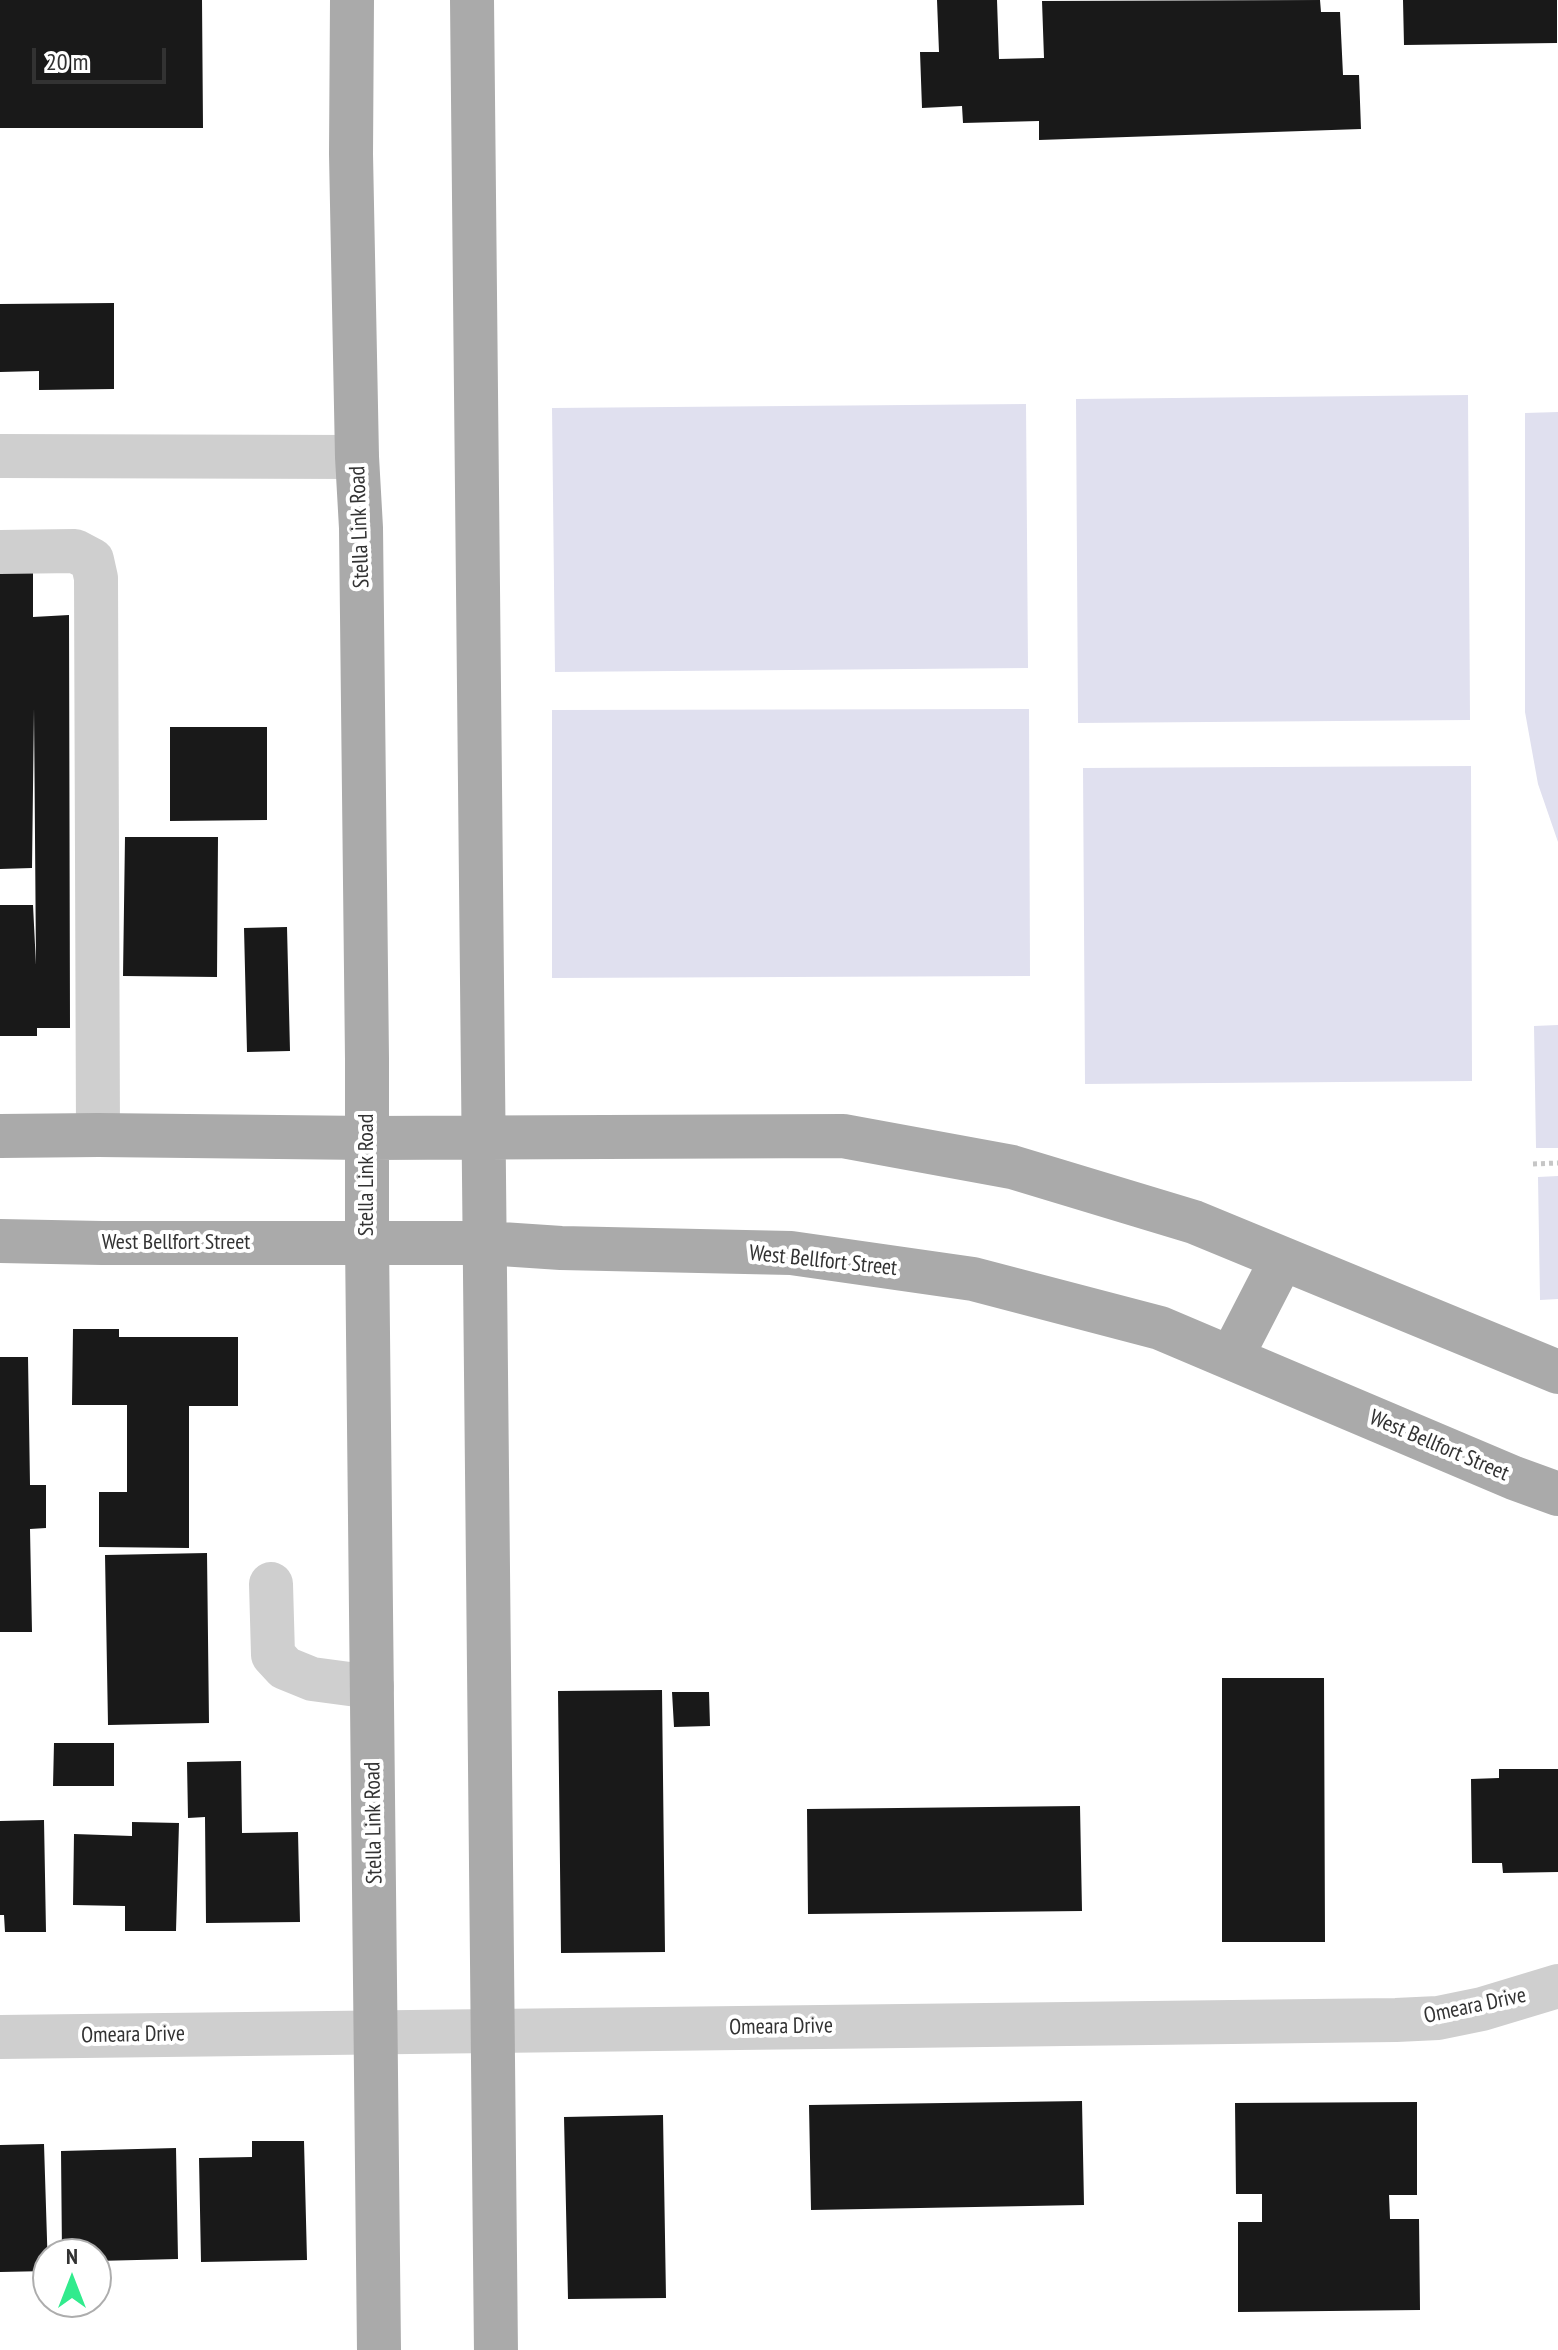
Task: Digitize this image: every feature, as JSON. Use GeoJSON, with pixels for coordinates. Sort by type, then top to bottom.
{"type":"FeatureCollection","features":[{"type":"Feature","properties":{"kind":"main road","name":"Stella Link Road"},"geometry":{"type":"LineString","coordinates":[[352,0],[351,154],[361,528],[379,2350]]}},
{"type":"Feature","properties":{"kind":"main road"},"geometry":{"type":"LineString","coordinates":[[472,0],[496,2350]]}},
{"type":"Feature","properties":{"kind":"main road"},"geometry":{"type":"LineString","coordinates":[[0,1136],[843,1136],[1012,1167],[1194,1222],[1558,1372]]}},
{"type":"Feature","properties":{"kind":"main road","name":"West Bellfort Street"},"geometry":{"type":"LineString","coordinates":[[0,1241],[367,1241],[791,1253],[973,1279],[1160,1328],[1558,1494]]}},
{"type":"Feature","properties":{"kind":"main road"},"geometry":{"type":"LineString","coordinates":[[1231,1358],[1282,1259]]}},
{"type":"Feature","properties":{"kind":"street"},"geometry":{"type":"LineString","coordinates":[[0,456],[357,457]]}},
{"type":"Feature","properties":{"kind":"street"},"geometry":{"type":"LineString","coordinates":[[0,552],[75,551],[92,560],[96,578],[98,1135]]}},
{"type":"Feature","properties":{"kind":"street"},"geometry":{"type":"LineString","coordinates":[[271,1584],[273,1655],[285,1668],[312,1679],[372,1687]]}},
{"type":"Feature","properties":{"kind":"street","name":"Omeara Drive"},"geometry":{"type":"LineString","coordinates":[[0,2037],[1396,2020],[1438,2018],[1482,2009],[1558,1986]]}},
{"type":"Feature","properties":{"kind":"path"},"geometry":{"type":"LineString","coordinates":[[1533,1164],[1558,1163]]}},
{"type":"Feature","properties":{"kind":"shaded area"},"geometry":{"type":"Polygon","coordinates":[[[1468,395],[1470,720],[1078,723],[1076,399],[1468,395]]]}},
{"type":"Feature","properties":{"kind":"shaded area"},"geometry":{"type":"Polygon","coordinates":[[[1026,404],[1028,668],[555,672],[552,408],[1026,404]]]}},
{"type":"Feature","properties":{"kind":"shaded area"},"geometry":{"type":"Polygon","coordinates":[[[1558,412],[1558,842],[1538,784],[1525,712],[1525,413],[1558,412]]]}},
{"type":"Feature","properties":{"kind":"shaded area"},"geometry":{"type":"Polygon","coordinates":[[[1029,709],[1030,976],[552,978],[552,710],[1029,709]]]}},
{"type":"Feature","properties":{"kind":"shaded area"},"geometry":{"type":"Polygon","coordinates":[[[1471,766],[1472,1081],[1085,1084],[1083,768],[1471,766]]]}},
{"type":"Feature","properties":{"kind":"shaded area"},"geometry":{"type":"Polygon","coordinates":[[[1558,1025],[1558,1148],[1536,1148],[1534,1026],[1558,1025]]]}},
{"type":"Feature","properties":{"kind":"shaded area"},"geometry":{"type":"Polygon","coordinates":[[[1558,1176],[1558,1299],[1540,1300],[1538,1177],[1558,1176]]]}},
{"type":"Feature","properties":{"kind":"building"},"geometry":{"type":"Polygon","coordinates":[[[0,0],[202,0],[203,128],[0,128],[0,0]]]}},
{"type":"Feature","properties":{"kind":"building"},"geometry":{"type":"Polygon","coordinates":[[[937,0],[997,0],[999,59],[1044,58],[1042,1],[1320,0],[1321,12],[1340,12],[1343,75],[1359,75],[1361,129],[1039,140],[1039,121],[963,123],[962,106],[922,108],[920,52],[939,52],[937,0]]]}},
{"type":"Feature","properties":{"kind":"building"},"geometry":{"type":"Polygon","coordinates":[[[1403,0],[1557,0],[1557,43],[1404,45],[1403,0]]]}},
{"type":"Feature","properties":{"kind":"building"},"geometry":{"type":"Polygon","coordinates":[[[114,303],[114,389],[39,390],[39,371],[0,372],[0,304],[114,303]]]}},
{"type":"Feature","properties":{"kind":"building"},"geometry":{"type":"Polygon","coordinates":[[[0,572],[33,572],[33,617],[69,615],[70,1028],[37,1028],[37,1036],[0,1036],[0,905],[33,905],[36,965],[34,708],[32,868],[0,869],[0,572]]]}},
{"type":"Feature","properties":{"kind":"building"},"geometry":{"type":"Polygon","coordinates":[[[170,727],[267,727],[267,820],[170,821],[170,727]]]}},
{"type":"Feature","properties":{"kind":"building"},"geometry":{"type":"Polygon","coordinates":[[[125,837],[218,837],[217,977],[123,976],[125,837]]]}},
{"type":"Feature","properties":{"kind":"building"},"geometry":{"type":"Polygon","coordinates":[[[287,927],[290,1051],[247,1052],[244,928],[287,927]]]}},
{"type":"Feature","properties":{"kind":"building"},"geometry":{"type":"Polygon","coordinates":[[[73,1329],[119,1329],[119,1337],[238,1337],[238,1406],[189,1406],[189,1548],[99,1547],[99,1492],[127,1492],[127,1405],[72,1405],[73,1329]]]}},
{"type":"Feature","properties":{"kind":"building"},"geometry":{"type":"Polygon","coordinates":[[[0,1357],[28,1357],[30,1485],[46,1485],[46,1528],[30,1529],[32,1632],[0,1632],[0,1357]]]}},
{"type":"Feature","properties":{"kind":"building"},"geometry":{"type":"Polygon","coordinates":[[[207,1553],[209,1723],[108,1725],[105,1555],[207,1553]]]}},
{"type":"Feature","properties":{"kind":"building"},"geometry":{"type":"Polygon","coordinates":[[[1222,1678],[1324,1678],[1325,1942],[1222,1942],[1222,1678]]]}},
{"type":"Feature","properties":{"kind":"building"},"geometry":{"type":"Polygon","coordinates":[[[662,1690],[665,1952],[561,1953],[558,1691],[662,1690]]]}},
{"type":"Feature","properties":{"kind":"building"},"geometry":{"type":"Polygon","coordinates":[[[672,1692],[709,1692],[710,1726],[674,1727],[672,1692]]]}},
{"type":"Feature","properties":{"kind":"building"},"geometry":{"type":"Polygon","coordinates":[[[54,1743],[114,1743],[114,1786],[53,1786],[54,1743]]]}},
{"type":"Feature","properties":{"kind":"building"},"geometry":{"type":"Polygon","coordinates":[[[241,1761],[242,1833],[298,1832],[300,1922],[206,1923],[205,1817],[188,1818],[187,1762],[241,1761]]]}},
{"type":"Feature","properties":{"kind":"building"},"geometry":{"type":"Polygon","coordinates":[[[1499,1769],[1558,1769],[1558,1872],[1503,1873],[1502,1863],[1472,1863],[1471,1779],[1499,1778],[1499,1769]]]}},
{"type":"Feature","properties":{"kind":"building"},"geometry":{"type":"Polygon","coordinates":[[[1080,1806],[1082,1911],[808,1914],[807,1809],[1080,1806]]]}},
{"type":"Feature","properties":{"kind":"building"},"geometry":{"type":"Polygon","coordinates":[[[44,1820],[46,1932],[5,1932],[4,1915],[0,1915],[0,1821],[44,1820]]]}},
{"type":"Feature","properties":{"kind":"building"},"geometry":{"type":"Polygon","coordinates":[[[132,1822],[179,1823],[176,1931],[125,1931],[125,1906],[73,1905],[74,1834],[132,1836],[132,1822]]]}},
{"type":"Feature","properties":{"kind":"building"},"geometry":{"type":"Polygon","coordinates":[[[1082,2101],[1084,2205],[811,2210],[809,2105],[1082,2101]]]}},
{"type":"Feature","properties":{"kind":"building"},"geometry":{"type":"Polygon","coordinates":[[[1417,2102],[1417,2195],[1389,2195],[1390,2219],[1419,2219],[1420,2310],[1238,2312],[1238,2222],[1262,2222],[1262,2194],[1236,2194],[1235,2103],[1417,2102]]]}},
{"type":"Feature","properties":{"kind":"building"},"geometry":{"type":"Polygon","coordinates":[[[663,2115],[666,2298],[568,2299],[564,2117],[663,2115]]]}},
{"type":"Feature","properties":{"kind":"building"},"geometry":{"type":"Polygon","coordinates":[[[252,2141],[304,2141],[307,2260],[201,2262],[199,2158],[252,2157],[252,2141]]]}},
{"type":"Feature","properties":{"kind":"building"},"geometry":{"type":"Polygon","coordinates":[[[44,2144],[47,2238],[32,2238],[32,2271],[0,2272],[0,2145],[44,2144]]]}},
{"type":"Feature","properties":{"kind":"building"},"geometry":{"type":"Polygon","coordinates":[[[176,2148],[178,2259],[112,2261],[112,2238],[62,2238],[61,2151],[176,2148]]]}}]}
